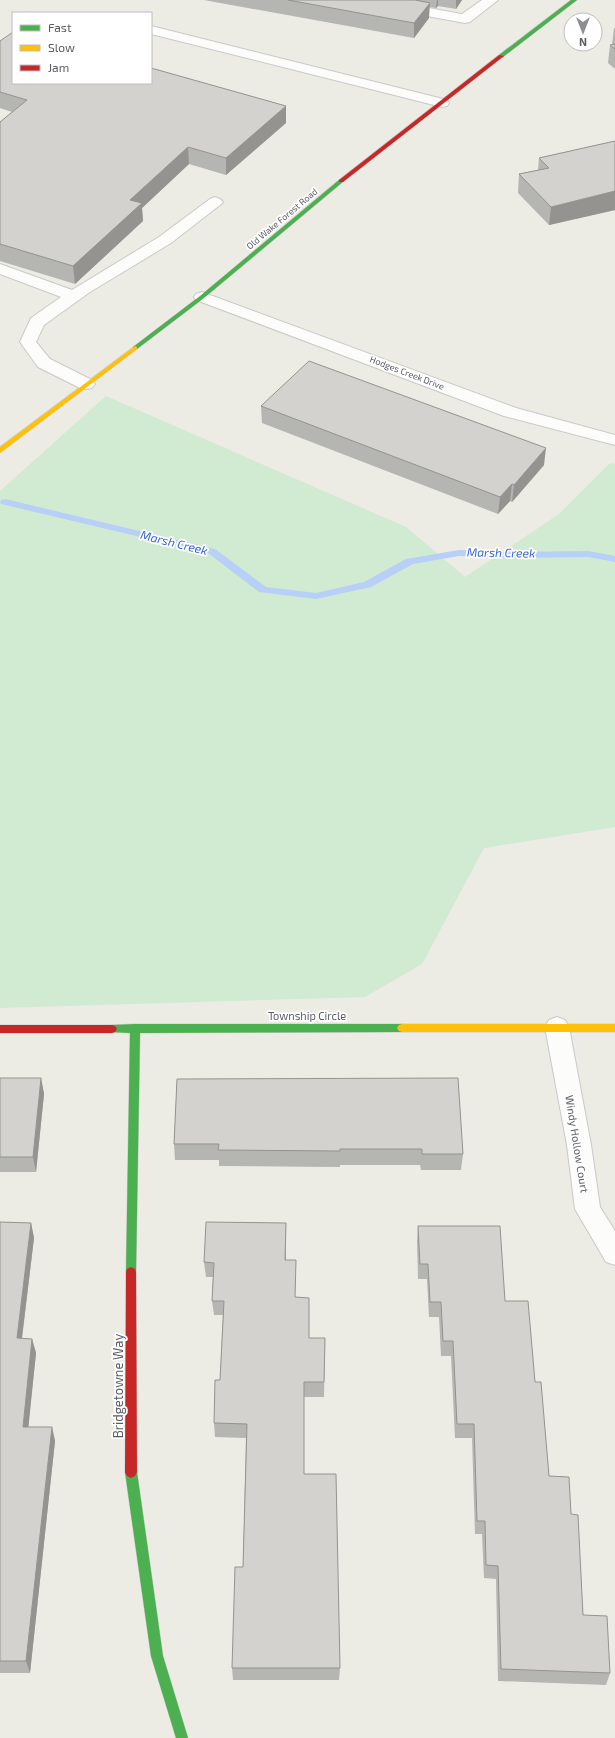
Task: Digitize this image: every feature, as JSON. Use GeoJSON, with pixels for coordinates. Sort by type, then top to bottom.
{"type":"FeatureCollection","features":[{"type":"Feature","properties":{"kind":"street"},"geometry":{"type":"LineString","coordinates":[[362,0],[465,19],[491,0]]}},
{"type":"Feature","properties":{"kind":"street","name":"Old Wake Forest Road"},"geometry":{"type":"LineString","coordinates":[[0,451],[202,297],[370,157],[574,0]]}},
{"type":"Feature","properties":{"kind":"street"},"geometry":{"type":"LineString","coordinates":[[152,30],[442,103]]}},
{"type":"Feature","properties":{"kind":"street"},"geometry":{"type":"LineString","coordinates":[[86,384],[44,363],[28,342],[37,322],[73,296],[165,240],[215,202]]}},
{"type":"Feature","properties":{"kind":"street"},"geometry":{"type":"LineString","coordinates":[[0,269],[73,296]]}},
{"type":"Feature","properties":{"kind":"street","name":"Hodges Creek Drive"},"geometry":{"type":"LineString","coordinates":[[202,297],[510,412],[615,440]]}},
{"type":"Feature","properties":{"kind":"street","name":"Windy Hollow Court"},"geometry":{"type":"LineString","coordinates":[[557,1027],[588,1209],[615,1254]]}},
{"type":"Feature","properties":{"kind":"street","name":"Bridgetowne Way"},"geometry":{"type":"LineString","coordinates":[[135,1028],[131,1187],[130,1468],[156,1656],[182,1738]]}},
{"type":"Feature","properties":{"kind":"street","name":"Township Circle"},"geometry":{"type":"LineString","coordinates":[[0,1029],[615,1028]]}},
{"type":"Feature","properties":{"kind":"green space"},"geometry":{"type":"Polygon","coordinates":[[[106,396],[406,527],[465,577],[559,514],[610,463],[615,464],[615,827],[484,848],[422,964],[365,997],[0,1008],[0,491],[106,396]]]}},
{"type":"Feature","properties":{"kind":"building"},"geometry":{"type":"Polygon","coordinates":[[[288,0],[415,0],[430,3],[414,23],[288,0]]]}},
{"type":"Feature","properties":{"kind":"building"},"geometry":{"type":"Polygon","coordinates":[[[12,33],[12,84],[152,84],[152,68],[286,106],[226,158],[188,147],[130,200],[142,203],[73,266],[0,244],[0,122],[27,100],[0,92],[0,41],[12,33]]]}},
{"type":"Feature","properties":{"kind":"building"},"geometry":{"type":"Polygon","coordinates":[[[615,44],[615,49],[610,45],[615,44]]]}},
{"type":"Feature","properties":{"kind":"building"},"geometry":{"type":"Polygon","coordinates":[[[615,141],[615,191],[551,207],[519,174],[549,168],[539,158],[615,141]]]}},
{"type":"Feature","properties":{"kind":"building"},"geometry":{"type":"Polygon","coordinates":[[[309,361],[546,448],[514,485],[512,484],[500,497],[261,406],[309,361]]]}},
{"type":"Feature","properties":{"kind":"building"},"geometry":{"type":"Polygon","coordinates":[[[0,1078],[41,1078],[33,1157],[0,1157],[0,1078]]]}},
{"type":"Feature","properties":{"kind":"building"},"geometry":{"type":"Polygon","coordinates":[[[458,1078],[463,1154],[422,1154],[422,1149],[340,1149],[340,1151],[218,1150],[219,1144],[174,1144],[177,1079],[458,1078]]]}},
{"type":"Feature","properties":{"kind":"building"},"geometry":{"type":"Polygon","coordinates":[[[0,1222],[31,1223],[17,1338],[32,1339],[23,1427],[52,1427],[26,1661],[0,1661],[0,1222]]]}},
{"type":"Feature","properties":{"kind":"building"},"geometry":{"type":"Polygon","coordinates":[[[206,1222],[286,1223],[285,1260],[296,1260],[295,1297],[309,1298],[309,1338],[325,1338],[324,1382],[304,1382],[304,1474],[336,1474],[340,1668],[232,1668],[235,1567],[243,1567],[247,1424],[214,1423],[215,1380],[220,1380],[224,1301],[212,1301],[214,1263],[204,1262],[206,1222]]]}},
{"type":"Feature","properties":{"kind":"building"},"geometry":{"type":"Polygon","coordinates":[[[418,1226],[500,1226],[505,1301],[528,1301],[535,1382],[541,1382],[549,1476],[569,1477],[571,1514],[578,1515],[583,1615],[607,1616],[610,1673],[501,1669],[498,1566],[486,1565],[485,1521],[477,1521],[474,1424],[457,1424],[453,1341],[443,1341],[441,1302],[430,1302],[428,1264],[420,1264],[418,1226]]]}},
{"type":"Feature","properties":{"kind":"waterway","name":"Marsh Creek"},"geometry":{"type":"LineString","coordinates":[[5,502],[211,551],[263,590],[316,596],[367,585],[410,561],[459,553],[514,555],[588,554],[615,559]]}},
{"type":"Feature","properties":{"kind":"traffic: fast"},"geometry":{"type":"LineString","coordinates":[[501,56],[574,0]]}},
{"type":"Feature","properties":{"kind":"traffic: fast"},"geometry":{"type":"LineString","coordinates":[[135,348],[202,297],[341,181]]}},
{"type":"Feature","properties":{"kind":"traffic: fast"},"geometry":{"type":"LineString","coordinates":[[131,1272],[135,1028]]}},
{"type":"Feature","properties":{"kind":"traffic: fast"},"geometry":{"type":"LineString","coordinates":[[112,1029],[402,1028]]}},
{"type":"Feature","properties":{"kind":"traffic: fast"},"geometry":{"type":"LineString","coordinates":[[131,1472],[157,1656],[182,1738]]}},
{"type":"Feature","properties":{"kind":"traffic: slow"},"geometry":{"type":"LineString","coordinates":[[0,451],[135,348]]}},
{"type":"Feature","properties":{"kind":"traffic: slow"},"geometry":{"type":"LineString","coordinates":[[402,1028],[615,1028]]}},
{"type":"Feature","properties":{"kind":"traffic: jam"},"geometry":{"type":"LineString","coordinates":[[341,181],[501,56]]}},
{"type":"Feature","properties":{"kind":"traffic: jam"},"geometry":{"type":"LineString","coordinates":[[0,1029],[112,1029]]}},
{"type":"Feature","properties":{"kind":"traffic: jam"},"geometry":{"type":"LineString","coordinates":[[131,1272],[131,1472]]}}]}
